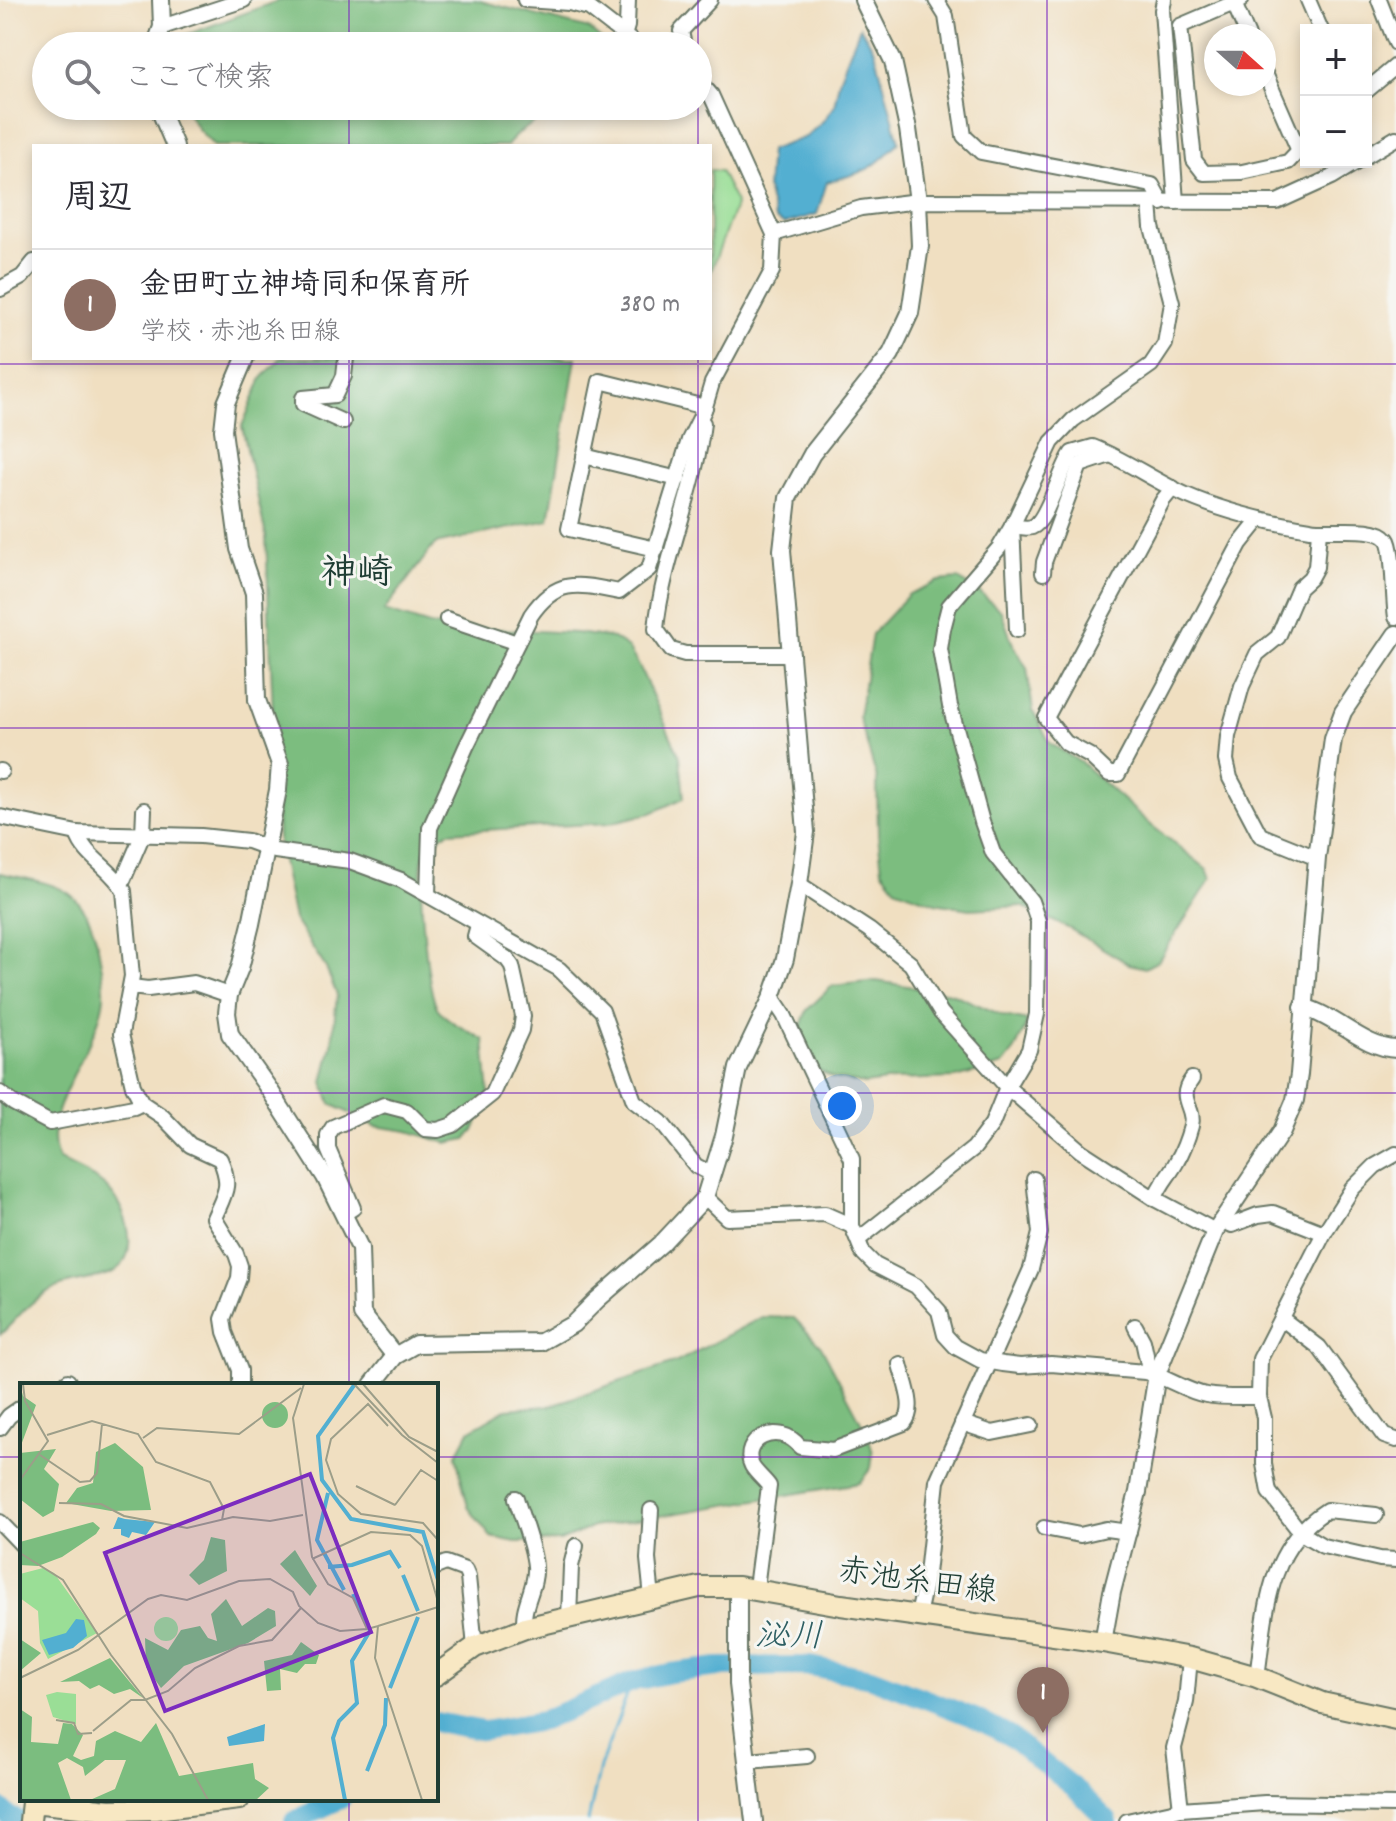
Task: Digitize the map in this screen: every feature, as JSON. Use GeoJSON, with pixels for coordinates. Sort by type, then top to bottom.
{"type":"FeatureCollection","features":[{"type":"Feature","properties":{"kind":"main road","name":"赤池糸田線"},"geometry":{"type":"LineString","coordinates":[[438,1669],[475,1647],[525,1628],[699,1587],[747,1588],[1190,1658],[1257,1677],[1322,1703],[1396,1719]]}},
{"type":"Feature","properties":{"kind":"main road"},"geometry":{"type":"LineString","coordinates":[[32,1808],[155,1809],[222,1801]]}},
{"type":"Feature","properties":{"kind":"street"},"geometry":{"type":"LineString","coordinates":[[160,32],[161,0]]}},
{"type":"Feature","properties":{"kind":"street"},"geometry":{"type":"LineString","coordinates":[[162,27],[244,0]]}},
{"type":"Feature","properties":{"kind":"street"},"geometry":{"type":"LineString","coordinates":[[525,0],[569,3],[589,8],[620,32]]}},
{"type":"Feature","properties":{"kind":"street"},"geometry":{"type":"LineString","coordinates":[[625,32],[628,0]]}},
{"type":"Feature","properties":{"kind":"street"},"geometry":{"type":"LineString","coordinates":[[681,32],[710,0]]}},
{"type":"Feature","properties":{"kind":"street"},"geometry":{"type":"LineString","coordinates":[[374,1383],[395,1356],[416,1344],[541,1342],[573,1324],[661,1244],[705,1197],[724,1136],[738,1068],[772,997],[785,959],[806,832],[782,550],[788,498],[812,454],[891,354],[910,313],[920,246],[918,201],[908,129],[893,61],[863,0]]}},
{"type":"Feature","properties":{"kind":"street"},"geometry":{"type":"LineString","coordinates":[[936,0],[946,16],[964,136],[981,152],[1152,185],[1163,203]]}},
{"type":"Feature","properties":{"kind":"street"},"geometry":{"type":"LineString","coordinates":[[856,1232],[974,1148],[992,1124],[1007,1087],[1029,1050],[1037,1014],[1038,921],[1031,901],[993,853],[986,834],[950,706],[940,649],[949,606],[999,548],[1052,442],[1073,420],[1151,365],[1165,344],[1172,303],[1152,227],[1163,203],[1168,87],[1162,10],[1164,0]]}},
{"type":"Feature","properties":{"kind":"street"},"geometry":{"type":"LineString","coordinates":[[1308,0],[1318,24]]}},
{"type":"Feature","properties":{"kind":"street"},"geometry":{"type":"LineString","coordinates":[[1379,0],[1396,43]]}},
{"type":"Feature","properties":{"kind":"street"},"geometry":{"type":"LineString","coordinates":[[1244,24],[1238,2],[1180,26],[1194,160],[1204,173],[1242,172],[1288,162],[1300,149]]}},
{"type":"Feature","properties":{"kind":"street"},"geometry":{"type":"LineString","coordinates":[[1372,86],[1396,66]]}},
{"type":"Feature","properties":{"kind":"street"},"geometry":{"type":"LineString","coordinates":[[1168,87],[1186,85]]}},
{"type":"Feature","properties":{"kind":"street"},"geometry":{"type":"LineString","coordinates":[[1276,95],[1300,143]]}},
{"type":"Feature","properties":{"kind":"street"},"geometry":{"type":"LineString","coordinates":[[428,895],[430,828],[517,643],[541,601],[573,584],[619,592],[649,569],[689,440],[712,383],[772,271],[774,234],[712,97]]}},
{"type":"Feature","properties":{"kind":"street"},"geometry":{"type":"LineString","coordinates":[[164,120],[174,144]]}},
{"type":"Feature","properties":{"kind":"street"},"geometry":{"type":"LineString","coordinates":[[1372,152],[1396,138]]}},
{"type":"Feature","properties":{"kind":"street"},"geometry":{"type":"LineString","coordinates":[[774,234],[861,208],[918,201],[1277,202],[1347,168]]}},
{"type":"Feature","properties":{"kind":"street"},"geometry":{"type":"LineString","coordinates":[[0,289],[22,277],[32,264]]}},
{"type":"Feature","properties":{"kind":"street"},"geometry":{"type":"LineString","coordinates":[[244,360],[226,403],[223,430],[239,549],[254,593],[257,700],[280,764],[278,790],[248,938],[229,995],[227,1013],[230,1034],[310,1153],[344,1214],[360,1248],[362,1314],[395,1356]]}},
{"type":"Feature","properties":{"kind":"street"},"geometry":{"type":"LineString","coordinates":[[343,422],[303,404],[303,398],[335,395],[344,376],[346,360]]}},
{"type":"Feature","properties":{"kind":"street"},"geometry":{"type":"LineString","coordinates":[[656,549],[569,529],[600,381],[704,408]]}},
{"type":"Feature","properties":{"kind":"street"},"geometry":{"type":"LineString","coordinates":[[704,408],[700,445],[668,560],[656,629],[671,650],[685,654],[792,654]]}},
{"type":"Feature","properties":{"kind":"street"},"geometry":{"type":"LineString","coordinates":[[1012,526],[1030,528],[1040,522],[1064,463],[1072,453],[1093,447],[1173,488],[1260,519],[1319,531],[1375,531],[1387,538],[1393,551],[1391,579],[1396,617]]}},
{"type":"Feature","properties":{"kind":"street"},"geometry":{"type":"LineString","coordinates":[[1043,573],[1044,562],[1080,465],[1110,455]]}},
{"type":"Feature","properties":{"kind":"street"},"geometry":{"type":"LineString","coordinates":[[584,456],[678,479]]}},
{"type":"Feature","properties":{"kind":"street"},"geometry":{"type":"LineString","coordinates":[[1173,488],[1163,500],[1046,718],[1066,743],[1090,756],[1109,774],[1118,774],[1240,544],[1260,519]]}},
{"type":"Feature","properties":{"kind":"street"},"geometry":{"type":"LineString","coordinates":[[1012,526],[1017,630]]}},
{"type":"Feature","properties":{"kind":"street"},"geometry":{"type":"LineString","coordinates":[[1317,858],[1260,835],[1230,778],[1226,760],[1228,736],[1242,686],[1257,654],[1278,637],[1299,588],[1316,567],[1319,531]]}},
{"type":"Feature","properties":{"kind":"street"},"geometry":{"type":"LineString","coordinates":[[447,619],[517,643]]}},
{"type":"Feature","properties":{"kind":"street"},"geometry":{"type":"LineString","coordinates":[[1103,1642],[1112,1592],[1138,1492],[1154,1373],[1218,1225],[1282,1131],[1295,1100],[1317,858],[1333,739],[1343,712],[1396,634]]}},
{"type":"Feature","properties":{"kind":"street"},"geometry":{"type":"LineString","coordinates":[[121,885],[143,834],[144,810]]}},
{"type":"Feature","properties":{"kind":"street"},"geometry":{"type":"LineString","coordinates":[[0,817],[77,833],[201,836],[248,841],[275,851],[350,861],[375,869],[428,895],[559,969],[602,1011],[634,1101],[661,1122],[696,1166],[712,1174]]}},
{"type":"Feature","properties":{"kind":"street"},"geometry":{"type":"LineString","coordinates":[[77,833],[81,845],[124,891],[131,987],[121,1034],[133,1086],[142,1103],[163,1117],[190,1145],[220,1159],[227,1176],[227,1187],[214,1218],[240,1266],[239,1278],[223,1319],[240,1370],[240,1383]]}},
{"type":"Feature","properties":{"kind":"street"},"geometry":{"type":"LineString","coordinates":[[799,884],[869,930],[911,964],[941,1013],[1007,1087],[1081,1151],[1155,1199],[1218,1225],[1232,1225],[1273,1213],[1324,1233]]}},
{"type":"Feature","properties":{"kind":"street"},"geometry":{"type":"LineString","coordinates":[[344,1214],[353,1208],[328,1149],[328,1135],[333,1127],[384,1105],[407,1111],[425,1129],[438,1130],[453,1125],[492,1094],[521,1030],[523,1016],[512,966],[475,936],[478,925]]}},
{"type":"Feature","properties":{"kind":"street"},"geometry":{"type":"LineString","coordinates":[[131,987],[148,989],[194,983],[229,995]]}},
{"type":"Feature","properties":{"kind":"street"},"geometry":{"type":"LineString","coordinates":[[772,997],[784,1015],[852,1159],[856,1232],[863,1253],[875,1265],[916,1286],[939,1311],[945,1335],[956,1347],[990,1362],[1154,1373],[1170,1383],[1205,1395],[1259,1397]]}},
{"type":"Feature","properties":{"kind":"street"},"geometry":{"type":"LineString","coordinates":[[1303,1007],[1322,1012],[1364,1040],[1387,1049],[1396,1049]]}},
{"type":"Feature","properties":{"kind":"street"},"geometry":{"type":"LineString","coordinates":[[1155,1199],[1158,1189],[1178,1161],[1190,1131],[1193,1119],[1185,1096],[1192,1079]]}},
{"type":"Feature","properties":{"kind":"street"},"geometry":{"type":"LineString","coordinates":[[0,1093],[50,1123],[142,1103]]}},
{"type":"Feature","properties":{"kind":"street"},"geometry":{"type":"LineString","coordinates":[[1396,1154],[1375,1166],[1352,1189],[1324,1233],[1260,1359],[1259,1397],[1264,1418],[1264,1464],[1269,1492],[1301,1533],[1323,1546],[1396,1560]]}},
{"type":"Feature","properties":{"kind":"street"},"geometry":{"type":"LineString","coordinates":[[918,1615],[927,1574],[937,1481],[1031,1269],[1040,1233],[1034,1179]]}},
{"type":"Feature","properties":{"kind":"street"},"geometry":{"type":"LineString","coordinates":[[705,1197],[727,1218],[825,1214],[856,1232]]}},
{"type":"Feature","properties":{"kind":"street"},"geometry":{"type":"LineString","coordinates":[[1281,1318],[1319,1347],[1384,1436],[1396,1440]]}},
{"type":"Feature","properties":{"kind":"street"},"geometry":{"type":"LineString","coordinates":[[1135,1326],[1154,1373]]}},
{"type":"Feature","properties":{"kind":"street"},"geometry":{"type":"LineString","coordinates":[[754,1821],[738,1684],[737,1648],[769,1486],[752,1466],[750,1453],[754,1443],[762,1436],[779,1433],[792,1437],[800,1447],[833,1450],[904,1423],[909,1417],[911,1405],[900,1364]]}},
{"type":"Feature","properties":{"kind":"street"},"geometry":{"type":"LineString","coordinates":[[0,1428],[20,1408]]}},
{"type":"Feature","properties":{"kind":"street"},"geometry":{"type":"LineString","coordinates":[[962,1423],[992,1433],[1031,1425]]}},
{"type":"Feature","properties":{"kind":"street"},"geometry":{"type":"LineString","coordinates":[[516,1498],[535,1567],[533,1586],[522,1619],[525,1628]]}},
{"type":"Feature","properties":{"kind":"street"},"geometry":{"type":"LineString","coordinates":[[651,1510],[648,1559],[652,1598]]}},
{"type":"Feature","properties":{"kind":"street"},"geometry":{"type":"LineString","coordinates":[[1257,1677],[1271,1583],[1280,1560],[1301,1533],[1327,1510],[1376,1515]]}},
{"type":"Feature","properties":{"kind":"street"},"geometry":{"type":"LineString","coordinates":[[0,1522],[20,1543]]}},
{"type":"Feature","properties":{"kind":"street"},"geometry":{"type":"LineString","coordinates":[[1044,1528],[1080,1535],[1106,1529],[1129,1532]]}},
{"type":"Feature","properties":{"kind":"street"},"geometry":{"type":"LineString","coordinates":[[569,1618],[571,1566],[576,1546]]}},
{"type":"Feature","properties":{"kind":"street"},"geometry":{"type":"LineString","coordinates":[[438,1566],[446,1563],[465,1570],[475,1647]]}},
{"type":"Feature","properties":{"kind":"street"},"geometry":{"type":"LineString","coordinates":[[1181,1809],[1174,1748],[1186,1702],[1190,1658]]}},
{"type":"Feature","properties":{"kind":"street"},"geometry":{"type":"LineString","coordinates":[[748,1761],[807,1756]]}},
{"type":"Feature","properties":{"kind":"street"},"geometry":{"type":"LineString","coordinates":[[1129,1820],[1181,1809],[1265,1803],[1396,1805]]}},
{"type":"Feature","properties":{"kind":"green space"},"geometry":{"type":"Polygon","coordinates":[[[280,0],[476,0],[593,32],[194,32],[280,0]]]}},
{"type":"Feature","properties":{"kind":"green space"},"geometry":{"type":"Polygon","coordinates":[[[192,120],[537,120],[509,144],[212,144],[192,120]]]}},
{"type":"Feature","properties":{"kind":"green space"},"geometry":{"type":"Polygon","coordinates":[[[712,170],[720,171],[736,203],[712,269],[712,170]]]}},
{"type":"Feature","properties":{"kind":"green space"},"geometry":{"type":"Polygon","coordinates":[[[279,360],[576,360],[549,520],[435,544],[384,611],[433,626],[576,633],[613,638],[628,648],[639,666],[680,757],[684,798],[651,813],[609,823],[448,832],[425,852],[421,875],[422,915],[434,1000],[448,1019],[484,1040],[489,1094],[474,1131],[466,1139],[447,1143],[408,1131],[375,1126],[331,1104],[323,1082],[332,1045],[337,995],[326,968],[294,919],[278,842],[266,536],[242,426],[262,378],[279,360]]]}},
{"type":"Feature","properties":{"kind":"green space"},"geometry":{"type":"Polygon","coordinates":[[[958,579],[977,590],[1001,611],[1012,642],[1027,668],[1033,711],[1050,743],[1083,764],[1151,825],[1207,869],[1211,879],[1158,961],[1145,968],[1129,964],[1070,929],[1022,906],[970,909],[935,903],[897,889],[882,870],[877,779],[859,717],[872,634],[909,594],[939,581],[958,579]]]}},
{"type":"Feature","properties":{"kind":"green space"},"geometry":{"type":"Polygon","coordinates":[[[0,873],[65,891],[76,899],[92,926],[104,996],[92,1036],[63,1098],[54,1139],[58,1159],[95,1179],[113,1195],[125,1218],[129,1244],[121,1265],[111,1273],[65,1284],[43,1294],[0,1335],[0,873]]]}},
{"type":"Feature","properties":{"kind":"green space"},"geometry":{"type":"Polygon","coordinates":[[[876,981],[951,993],[1004,1016],[1028,1021],[1015,1050],[1003,1065],[956,1078],[864,1084],[833,1078],[811,1066],[800,1045],[801,1026],[807,1010],[832,986],[876,981]]]}},
{"type":"Feature","properties":{"kind":"green space"},"geometry":{"type":"Polygon","coordinates":[[[762,1317],[794,1318],[821,1346],[868,1435],[873,1453],[871,1468],[859,1483],[593,1527],[560,1541],[516,1542],[491,1537],[468,1507],[456,1456],[469,1431],[506,1409],[549,1406],[677,1362],[762,1317]]]}},
{"type":"Feature","properties":{"kind":"water"},"geometry":{"type":"Polygon","coordinates":[[[860,27],[875,51],[899,142],[867,169],[827,182],[817,214],[784,224],[775,219],[767,189],[770,150],[806,137],[824,120],[834,106],[840,77],[860,27]]]}},
{"type":"Feature","properties":{"kind":"waterway","name":"泌川"},"geometry":{"type":"LineString","coordinates":[[438,1722],[484,1731],[542,1721],[634,1681],[670,1673],[718,1667],[810,1666],[871,1678],[975,1718],[1009,1736],[1076,1789],[1108,1821]]}},
{"type":"Feature","properties":{"kind":"waterway"},"geometry":{"type":"LineString","coordinates":[[588,1821],[600,1767],[631,1684]]}},
{"type":"Feature","properties":{"kind":"waterway","name":"泌川"},"geometry":{"type":"LineString","coordinates":[[294,1821],[337,1801]]}},
{"type":"Feature","properties":{"kind":"waterway","name":"泌川"},"geometry":{"type":"LineString","coordinates":[[0,1808],[10,1817],[22,1821]]}},
{"type":"Feature","properties":{"kind":"place","name":"金田町立神埼同和保育所"},"geometry":{"type":"Point","coordinates":[1043,1733]}},
{"type":"Feature","properties":{"kind":"district","name":"神崎"},"geometry":{"type":"Point","coordinates":[357,576]}}]}
